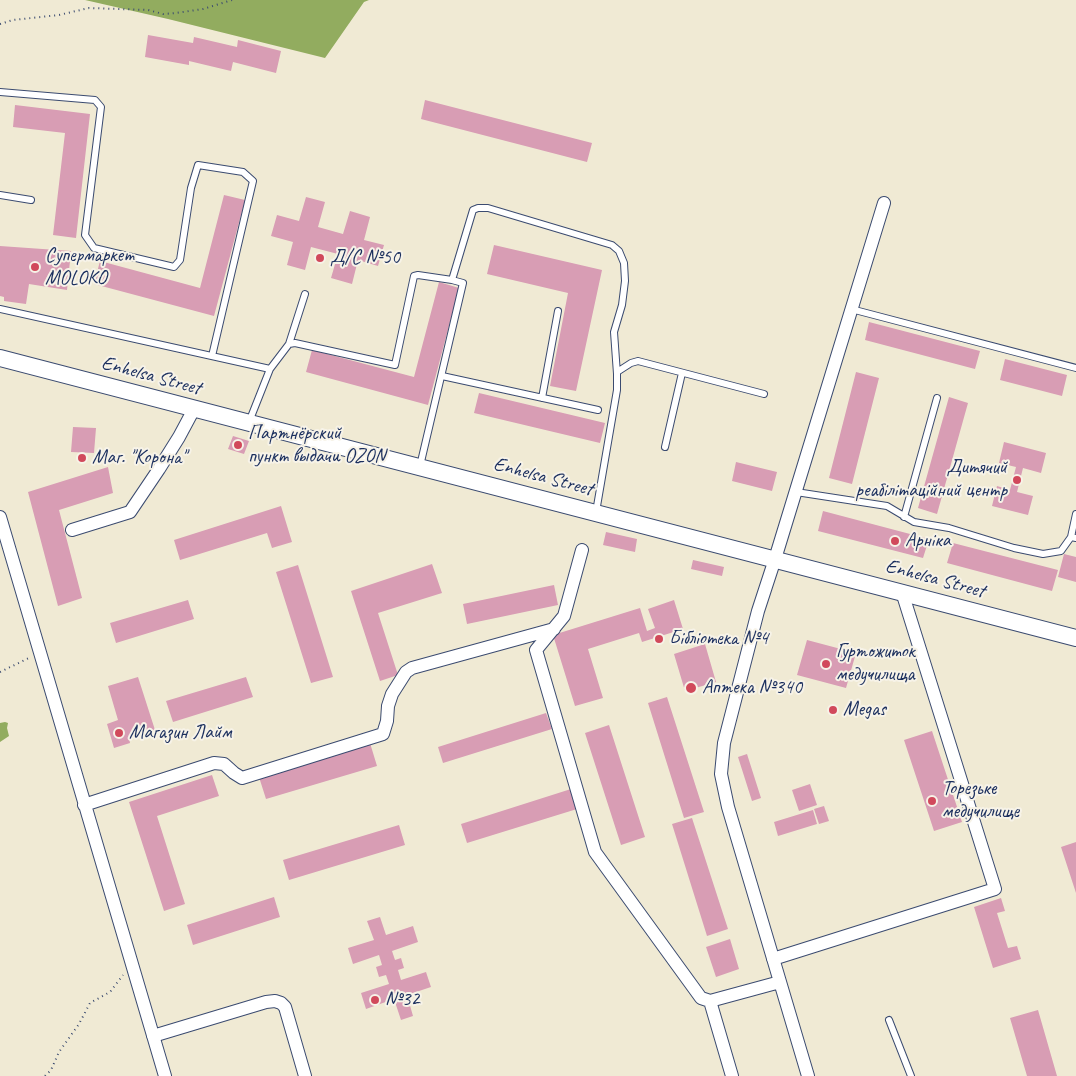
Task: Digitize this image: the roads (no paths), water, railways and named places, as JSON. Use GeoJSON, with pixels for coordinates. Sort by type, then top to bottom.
{"type":"FeatureCollection","features":[{"type":"Feature","properties":{"kind":"street"},"geometry":{"type":"LineString","coordinates":[[808,1076],[728,807],[721,774],[724,743],[755,621],[776,559],[884,203]]}},
{"type":"Feature","properties":{"kind":"street","name":"Enhelsa Street"},"geometry":{"type":"LineString","coordinates":[[0,358],[1076,638]]}},
{"type":"Feature","properties":{"kind":"street"},"geometry":{"type":"LineString","coordinates":[[72,530],[130,512],[168,456],[194,409]]}},
{"type":"Feature","properties":{"kind":"street"},"geometry":{"type":"LineString","coordinates":[[0,517],[165,1076]]}},
{"type":"Feature","properties":{"kind":"street"},"geometry":{"type":"LineString","coordinates":[[582,550],[564,616],[536,650],[595,852],[702,998],[710,1001],[780,982]]}},
{"type":"Feature","properties":{"kind":"street"},"geometry":{"type":"LineString","coordinates":[[773,958],[995,889],[902,592]]}},
{"type":"Feature","properties":{"kind":"street"},"geometry":{"type":"LineString","coordinates":[[84,805],[214,763],[224,764],[242,778],[383,734],[388,721],[388,706],[392,694],[406,672],[412,668],[554,629]]}},
{"type":"Feature","properties":{"kind":"street"},"geometry":{"type":"LineString","coordinates":[[153,1036],[266,1002],[275,1001],[285,1007],[305,1076]]}},
{"type":"Feature","properties":{"kind":"street"},"geometry":{"type":"LineString","coordinates":[[710,1001],[732,1076]]}},
{"type":"Feature","properties":{"kind":"lane"},"geometry":{"type":"LineString","coordinates":[[0,92],[95,100],[101,107],[85,235],[94,248],[174,267],[180,260],[191,188],[198,165],[244,172],[253,181],[212,356]]}},
{"type":"Feature","properties":{"kind":"lane"},"geometry":{"type":"LineString","coordinates":[[0,195],[31,200]]}},
{"type":"Feature","properties":{"kind":"lane"},"geometry":{"type":"LineString","coordinates":[[452,280],[473,210],[478,208],[488,208],[612,245],[619,251],[624,264],[625,281],[622,305],[614,332],[617,390],[596,513]]}},
{"type":"Feature","properties":{"kind":"lane"},"geometry":{"type":"LineString","coordinates":[[289,344],[295,343],[395,365],[414,276],[418,274],[463,283],[420,467]]}},
{"type":"Feature","properties":{"kind":"lane"},"geometry":{"type":"LineString","coordinates":[[249,423],[270,369],[289,344],[305,294]]}},
{"type":"Feature","properties":{"kind":"lane"},"geometry":{"type":"LineString","coordinates":[[0,309],[270,369]]}},
{"type":"Feature","properties":{"kind":"lane"},"geometry":{"type":"LineString","coordinates":[[851,309],[1076,368]]}},
{"type":"Feature","properties":{"kind":"lane"},"geometry":{"type":"LineString","coordinates":[[542,398],[558,311]]}},
{"type":"Feature","properties":{"kind":"lane"},"geometry":{"type":"LineString","coordinates":[[617,372],[638,361],[764,394]]}},
{"type":"Feature","properties":{"kind":"lane"},"geometry":{"type":"LineString","coordinates":[[665,447],[682,373]]}},
{"type":"Feature","properties":{"kind":"lane"},"geometry":{"type":"LineString","coordinates":[[442,376],[598,410]]}},
{"type":"Feature","properties":{"kind":"lane"},"geometry":{"type":"LineString","coordinates":[[904,517],[937,398]]}},
{"type":"Feature","properties":{"kind":"lane"},"geometry":{"type":"LineString","coordinates":[[796,492],[886,506],[914,522],[949,528],[1014,548],[1043,554],[1061,551],[1074,538],[1076,514]]}},
{"type":"Feature","properties":{"kind":"lane"},"geometry":{"type":"LineString","coordinates":[[889,1020],[911,1076]]}},
{"type":"Feature","properties":{"kind":"place","name":"Д/С №50"},"geometry":{"type":"Point","coordinates":[320,258]}},
{"type":"Feature","properties":{"kind":"place","name":"Супермаркет MOLOKO"},"geometry":{"type":"Point","coordinates":[35,267]}},
{"type":"Feature","properties":{"kind":"place","name":"Партнёрский пункт выдачи OZON"},"geometry":{"type":"Point","coordinates":[238,445]}},
{"type":"Feature","properties":{"kind":"place","name":"Маг. \"Корона\""},"geometry":{"type":"Point","coordinates":[82,458]}},
{"type":"Feature","properties":{"kind":"place","name":"Дитячий реабілітаційний центр"},"geometry":{"type":"Point","coordinates":[1017,480]}},
{"type":"Feature","properties":{"kind":"place","name":"Арніка"},"geometry":{"type":"Point","coordinates":[895,541]}},
{"type":"Feature","properties":{"kind":"place","name":"Бібліотека №4"},"geometry":{"type":"Point","coordinates":[659,639]}},
{"type":"Feature","properties":{"kind":"place","name":"Гуртожиток медучилища"},"geometry":{"type":"Point","coordinates":[826,664]}},
{"type":"Feature","properties":{"kind":"place","name":"Аптека №340"},"geometry":{"type":"Point","coordinates":[691,688]}},
{"type":"Feature","properties":{"kind":"place","name":"Megas"},"geometry":{"type":"Point","coordinates":[833,710]}},
{"type":"Feature","properties":{"kind":"place","name":"Магазин Лайм"},"geometry":{"type":"Point","coordinates":[119,733]}},
{"type":"Feature","properties":{"kind":"place","name":"Торезьке медучилище"},"geometry":{"type":"Point","coordinates":[932,801]}},
{"type":"Feature","properties":{"kind":"place","name":"№32"},"geometry":{"type":"Point","coordinates":[375,1000]}}]}
